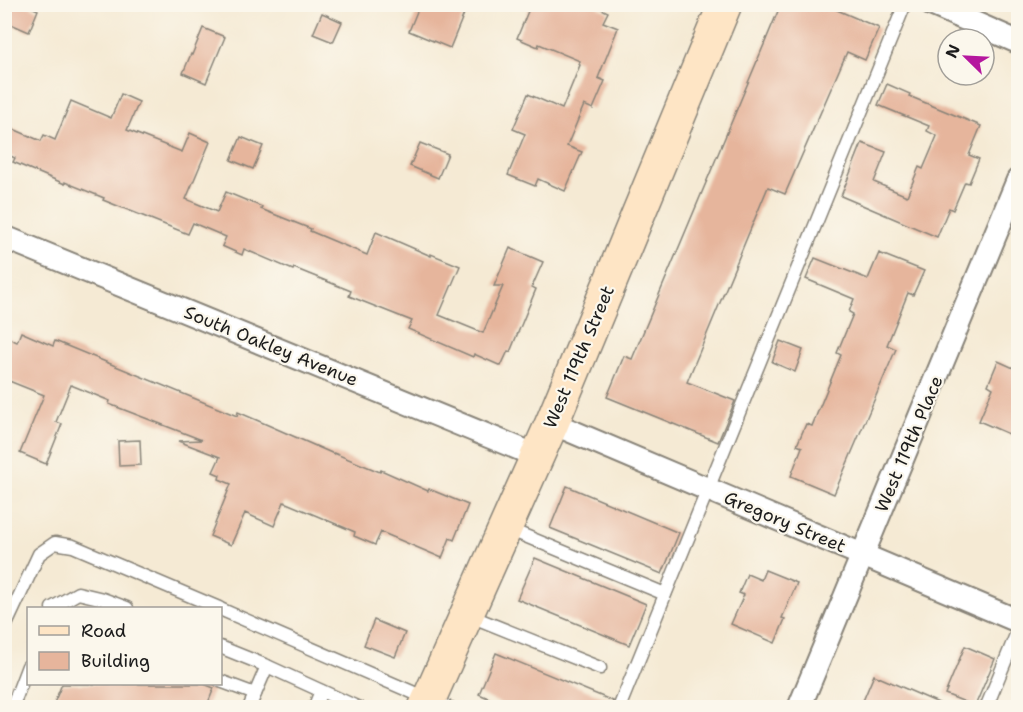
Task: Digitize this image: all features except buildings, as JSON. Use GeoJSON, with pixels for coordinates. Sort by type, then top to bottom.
{"type":"FeatureCollection","features":[{"type":"Feature","properties":{"kind":"street","name":"West 119th Street"},"geometry":{"type":"LineString","coordinates":[[435,705],[467,614],[552,423],[725,4]]}},
{"type":"Feature","properties":{"kind":"street"},"geometry":{"type":"LineString","coordinates":[[931,4],[1018,42]]}},
{"type":"Feature","properties":{"kind":"street","name":"West 119th Place"},"geometry":{"type":"LineString","coordinates":[[799,708],[1018,180]]}},
{"type":"Feature","properties":{"kind":"street","name":"South Oakley Avenue"},"geometry":{"type":"LineString","coordinates":[[4,237],[537,456]]}},
{"type":"Feature","properties":{"kind":"street","name":"Gregory Street"},"geometry":{"type":"LineString","coordinates":[[552,423],[1018,621]]}},
{"type":"Feature","properties":{"kind":"lane"},"geometry":{"type":"LineString","coordinates":[[619,708],[905,4]]}},
{"type":"Feature","properties":{"kind":"lane"},"geometry":{"type":"LineString","coordinates":[[505,528],[665,594]]}},
{"type":"Feature","properties":{"kind":"lane"},"geometry":{"type":"LineString","coordinates":[[4,629],[39,554],[55,543],[73,546],[215,607]]}},
{"type":"Feature","properties":{"kind":"lane"},"geometry":{"type":"LineString","coordinates":[[55,607],[78,593],[103,599],[122,607]]}},
{"type":"Feature","properties":{"kind":"lane"},"geometry":{"type":"LineString","coordinates":[[222,610],[435,705]]}},
{"type":"Feature","properties":{"kind":"lane"},"geometry":{"type":"LineString","coordinates":[[467,614],[600,668]]}},
{"type":"Feature","properties":{"kind":"lane"},"geometry":{"type":"LineString","coordinates":[[986,708],[1018,630]]}},
{"type":"Feature","properties":{"kind":"lane"},"geometry":{"type":"LineString","coordinates":[[222,648],[359,708]]}},
{"type":"Feature","properties":{"kind":"lane"},"geometry":{"type":"LineString","coordinates":[[249,708],[267,666]]}},
{"type":"Feature","properties":{"kind":"lane"},"geometry":{"type":"LineString","coordinates":[[12,708],[27,669]]}},
{"type":"Feature","properties":{"kind":"lane"},"geometry":{"type":"LineString","coordinates":[[222,682],[255,694]]}},
{"type":"Feature","properties":{"kind":"lane"},"geometry":{"type":"LineString","coordinates":[[314,708],[321,690]]}}]}
